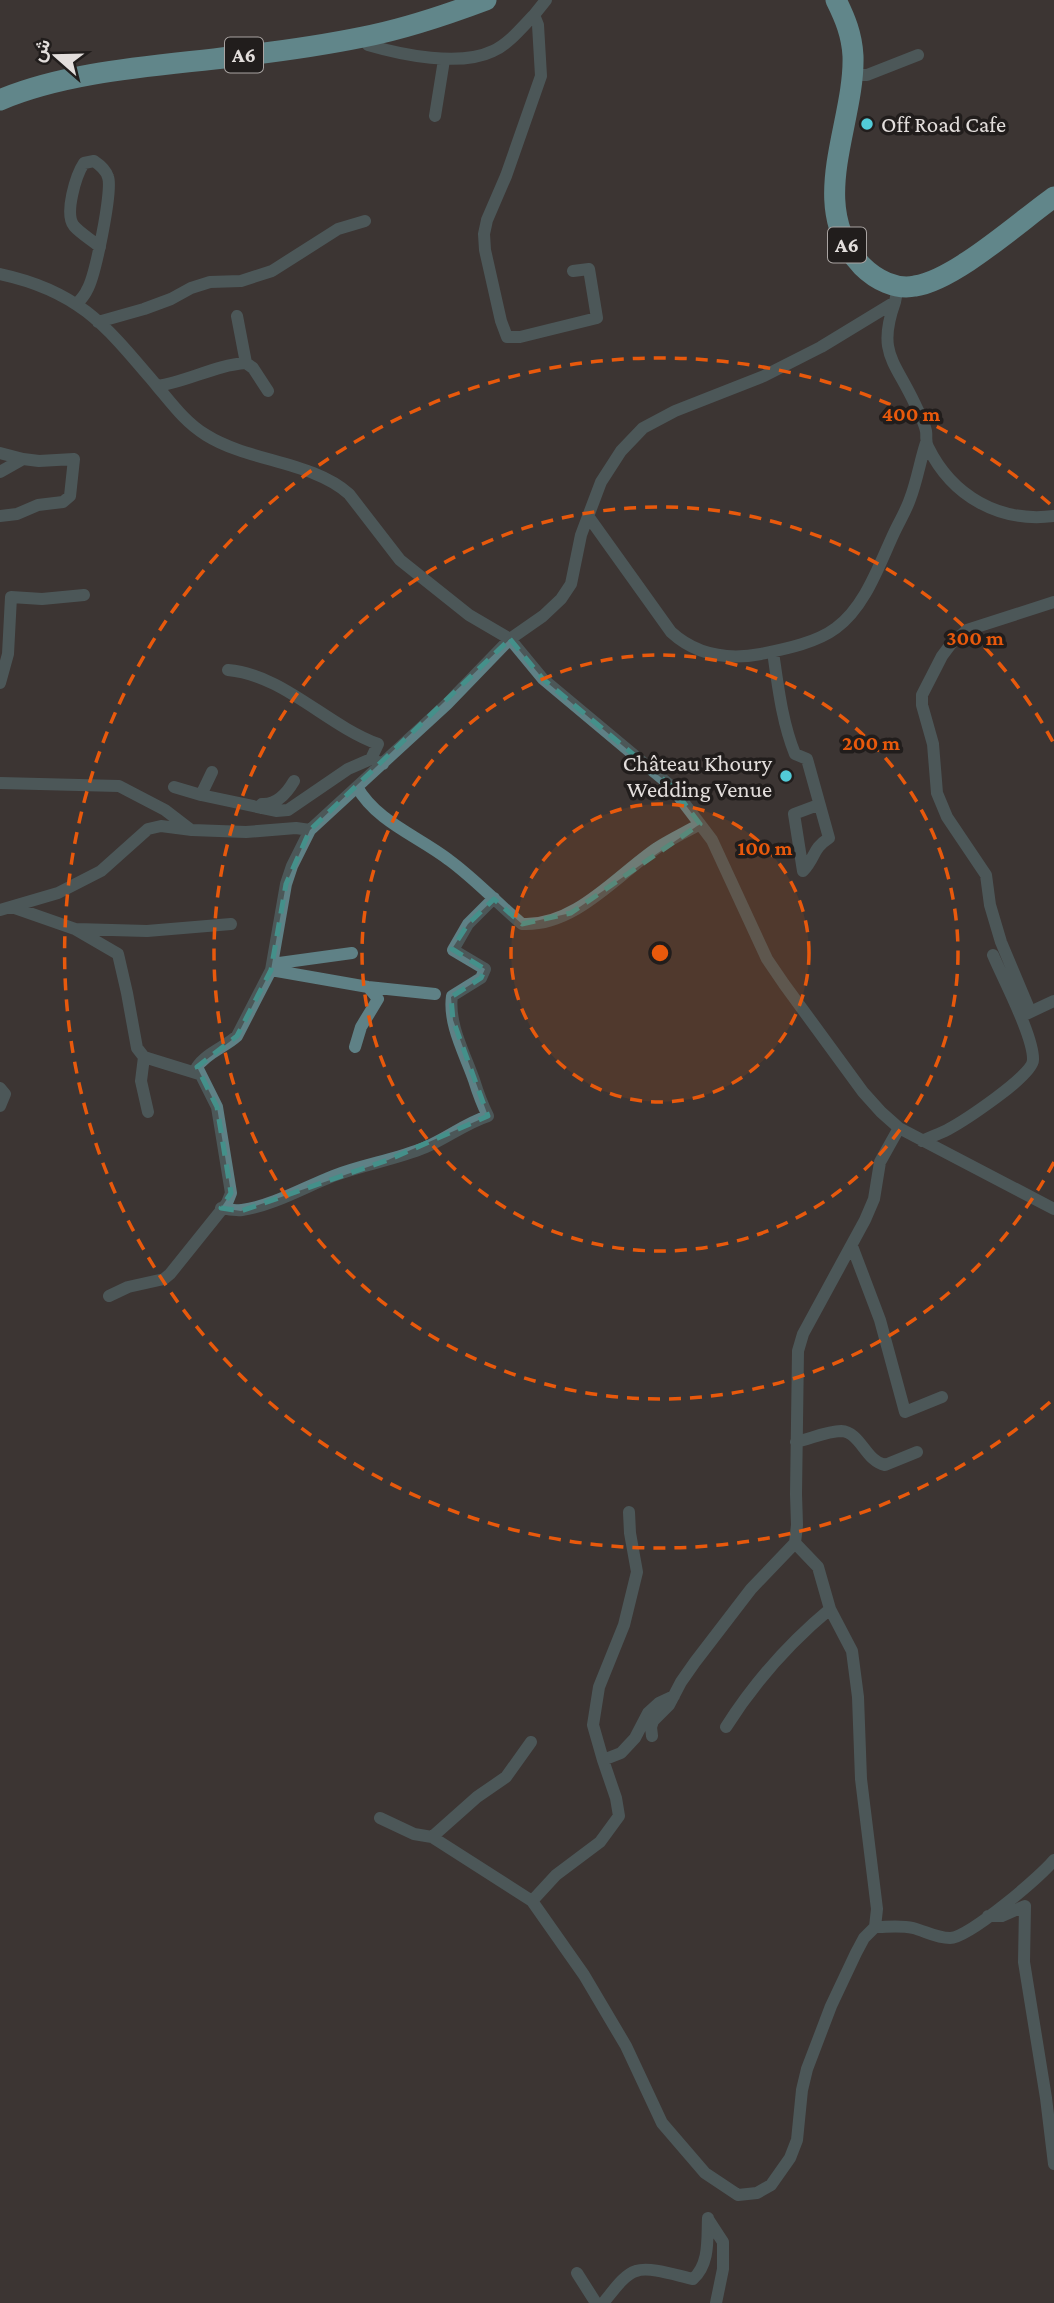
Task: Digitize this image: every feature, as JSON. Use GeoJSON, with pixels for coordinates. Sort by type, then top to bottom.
{"type":"FeatureCollection","features":[{"type":"Feature","properties":{"kind":"highway","name":"A6"},"geometry":{"type":"LineString","coordinates":[[1,95],[135,68],[277,51],[363,37],[414,25],[486,0]]}},
{"type":"Feature","properties":{"kind":"highway","name":"A6"},"geometry":{"type":"LineString","coordinates":[[836,0],[845,17],[850,36],[853,75],[835,167],[837,217],[847,246],[856,260],[897,294]]}},
{"type":"Feature","properties":{"kind":"highway"},"geometry":{"type":"LineString","coordinates":[[897,294],[946,274],[1054,197]]}},
{"type":"Feature","properties":{"kind":"street"},"geometry":{"type":"LineString","coordinates":[[363,37],[368,45],[382,49],[444,60],[493,51],[534,15],[546,0]]}},
{"type":"Feature","properties":{"kind":"street"},"geometry":{"type":"LineString","coordinates":[[534,15],[538,25],[541,76],[484,234],[495,297],[507,337],[520,337],[597,318],[589,269],[573,271]]}},
{"type":"Feature","properties":{"kind":"street"},"geometry":{"type":"LineString","coordinates":[[853,75],[867,75],[918,55]]}},
{"type":"Feature","properties":{"kind":"street"},"geometry":{"type":"LineString","coordinates":[[435,116],[444,60]]}},
{"type":"Feature","properties":{"kind":"street"},"geometry":{"type":"LineString","coordinates":[[78,304],[88,289],[100,247],[109,195],[109,179],[103,168],[94,161],[84,163],[79,171],[70,217],[74,225],[100,247]]}},
{"type":"Feature","properties":{"kind":"street"},"geometry":{"type":"LineString","coordinates":[[98,322],[144,309],[210,282],[241,281],[272,271],[338,229],[365,221]]}},
{"type":"Feature","properties":{"kind":"street"},"geometry":{"type":"LineString","coordinates":[[0,274],[45,287],[78,304],[98,322],[189,424],[207,436],[229,447],[297,468],[340,486],[400,560],[469,614],[510,639],[543,679],[663,778],[712,840],[767,959],[783,984],[881,1112],[899,1128],[1054,1209]]}},
{"type":"Feature","properties":{"kind":"street"},"geometry":{"type":"LineString","coordinates":[[897,294],[887,323],[889,353],[923,423],[926,443],[939,468],[976,503],[1018,516],[1054,516]]}},
{"type":"Feature","properties":{"kind":"street"},"geometry":{"type":"LineString","coordinates":[[108,1296],[128,1287],[164,1279],[176,1268],[196,1239],[227,1203],[231,1193],[217,1107],[197,1068],[237,1036],[272,967],[286,884],[310,830],[357,787],[377,762],[447,704],[510,639],[561,600],[571,584],[581,535],[601,482],[621,451],[643,428],[675,411],[764,376],[821,347],[897,294]]}},
{"type":"Feature","properties":{"kind":"street"},"geometry":{"type":"LineString","coordinates":[[237,316],[246,363],[253,368],[268,391]]}},
{"type":"Feature","properties":{"kind":"street"},"geometry":{"type":"LineString","coordinates":[[157,386],[178,383],[224,367],[246,363]]}},
{"type":"Feature","properties":{"kind":"street"},"geometry":{"type":"LineString","coordinates":[[588,516],[671,632],[683,642],[701,651],[724,656],[773,652],[794,647],[834,630],[861,599],[880,566],[910,499],[926,443]]}},
{"type":"Feature","properties":{"kind":"street"},"geometry":{"type":"LineString","coordinates":[[0,453],[39,461],[74,459],[70,496],[63,502],[38,505],[17,514],[0,516]]}},
{"type":"Feature","properties":{"kind":"street"},"geometry":{"type":"LineString","coordinates":[[0,472],[23,458]]}},
{"type":"Feature","properties":{"kind":"street"},"geometry":{"type":"LineString","coordinates":[[0,683],[8,654],[11,597],[42,598],[84,594]]}},
{"type":"Feature","properties":{"kind":"street"},"geometry":{"type":"LineString","coordinates":[[922,1140],[946,1130],[1005,1091],[1028,1072],[1034,1059],[1025,1014],[990,905],[986,875],[940,803],[933,744],[922,705],[922,695],[942,656],[967,630],[1054,602]]}},
{"type":"Feature","properties":{"kind":"street"},"geometry":{"type":"LineString","coordinates":[[794,647],[780,660],[796,734]]}},
{"type":"Feature","properties":{"kind":"street"},"geometry":{"type":"LineString","coordinates":[[773,652],[791,745],[794,754],[807,759],[829,838],[817,846],[811,862],[803,870],[794,814],[818,805]]}},
{"type":"Feature","properties":{"kind":"street"},"geometry":{"type":"LineString","coordinates":[[228,670],[242,671],[264,679],[354,735],[378,744],[377,762]]}},
{"type":"Feature","properties":{"kind":"street"},"geometry":{"type":"LineString","coordinates":[[174,787],[261,808],[288,810],[348,769],[377,762]]}},
{"type":"Feature","properties":{"kind":"street"},"geometry":{"type":"LineString","coordinates":[[201,794],[212,772]]}},
{"type":"Feature","properties":{"kind":"street"},"geometry":{"type":"LineString","coordinates":[[261,808],[262,804],[278,800],[294,781]]}},
{"type":"Feature","properties":{"kind":"street"},"geometry":{"type":"LineString","coordinates":[[0,783],[120,786],[165,810],[192,830]]}},
{"type":"Feature","properties":{"kind":"street"},"geometry":{"type":"LineString","coordinates":[[357,787],[375,812],[440,853],[522,924],[553,920],[571,913],[657,848],[700,824]]}},
{"type":"Feature","properties":{"kind":"street"},"geometry":{"type":"LineString","coordinates":[[6,908],[58,893],[101,871],[148,829],[161,826],[246,832],[296,828],[310,830]]}},
{"type":"Feature","properties":{"kind":"street"},"geometry":{"type":"LineString","coordinates":[[221,1208],[241,1211],[302,1190],[350,1170],[425,1147],[472,1121],[488,1116],[479,1099],[456,1029],[451,1000],[452,996],[481,978],[485,969],[453,950],[468,924],[494,898]]}},
{"type":"Feature","properties":{"kind":"street"},"geometry":{"type":"LineString","coordinates":[[6,908],[75,929],[118,954],[136,1048],[144,1057],[199,1074]]}},
{"type":"Feature","properties":{"kind":"street"},"geometry":{"type":"LineString","coordinates":[[75,929],[160,930],[231,924]]}},
{"type":"Feature","properties":{"kind":"street"},"geometry":{"type":"LineString","coordinates":[[272,967],[352,953]]}},
{"type":"Feature","properties":{"kind":"street"},"geometry":{"type":"LineString","coordinates":[[993,955],[1025,1014]]}},
{"type":"Feature","properties":{"kind":"street"},"geometry":{"type":"LineString","coordinates":[[272,967],[368,987],[435,994]]}},
{"type":"Feature","properties":{"kind":"street"},"geometry":{"type":"LineString","coordinates":[[355,1047],[361,1027],[378,999],[368,987]]}},
{"type":"Feature","properties":{"kind":"street"},"geometry":{"type":"LineString","coordinates":[[1025,1014],[1054,1001]]}},
{"type":"Feature","properties":{"kind":"street"},"geometry":{"type":"LineString","coordinates":[[144,1057],[141,1081],[148,1112]]}},
{"type":"Feature","properties":{"kind":"street"},"geometry":{"type":"LineString","coordinates":[[0,1088],[5,1094],[0,1106]]}},
{"type":"Feature","properties":{"kind":"street"},"geometry":{"type":"LineString","coordinates":[[652,1736],[651,1724],[668,1707],[695,1662],[751,1589],[795,1542],[797,1366],[800,1343],[874,1199],[880,1161],[899,1128]]}},
{"type":"Feature","properties":{"kind":"street"},"geometry":{"type":"LineString","coordinates":[[852,1246],[880,1320],[905,1412],[942,1397]]}},
{"type":"Feature","properties":{"kind":"street"},"geometry":{"type":"LineString","coordinates":[[796,1443],[842,1431],[853,1436],[872,1460],[885,1465],[917,1452]]}},
{"type":"Feature","properties":{"kind":"street"},"geometry":{"type":"LineString","coordinates":[[532,1901],[556,1875],[600,1842],[618,1816],[616,1798],[593,1725],[599,1686],[624,1625],[637,1572],[629,1512]]}},
{"type":"Feature","properties":{"kind":"street"},"geometry":{"type":"LineString","coordinates":[[380,1818],[414,1834],[432,1837],[532,1901],[584,1975],[626,2046],[662,2123],[705,2173],[738,2195],[757,2193],[771,2185],[790,2158],[797,2140],[807,2069],[831,2006],[864,1938],[874,1927],[877,1909],[861,1779],[858,1697],[852,1651],[830,1609],[818,1567],[795,1542]]}},
{"type":"Feature","properties":{"kind":"street"},"geometry":{"type":"LineString","coordinates":[[726,1727],[763,1676],[811,1625],[830,1609]]}},
{"type":"Feature","properties":{"kind":"street"},"geometry":{"type":"LineString","coordinates":[[603,1760],[621,1753],[635,1738],[648,1713],[659,1703],[674,1696]]}},
{"type":"Feature","properties":{"kind":"street"},"geometry":{"type":"LineString","coordinates":[[432,1837],[477,1797],[506,1777],[531,1742]]}},
{"type":"Feature","properties":{"kind":"street"},"geometry":{"type":"LineString","coordinates":[[874,1927],[904,1926],[939,1937],[953,1938],[963,1935],[1037,1878],[1054,1860]]}},
{"type":"Feature","properties":{"kind":"street"},"geometry":{"type":"LineString","coordinates":[[988,1916],[1002,1916],[1025,1906],[1024,1962],[1054,2164]]}},
{"type":"Feature","properties":{"kind":"street"},"geometry":{"type":"LineString","coordinates":[[603,2303],[636,2271],[646,2270],[693,2279],[699,2274],[706,2257],[708,2218],[723,2242],[723,2269],[716,2303]]}},
{"type":"Feature","properties":{"kind":"street"},"geometry":{"type":"LineString","coordinates":[[577,2273],[596,2303]]}},
{"type":"Feature","properties":{"kind":"highlighted area"},"geometry":{"type":"Polygon","coordinates":[[[510,639],[543,679],[671,786],[700,824],[571,913],[522,924],[494,899],[468,924],[452,949],[485,969],[481,978],[451,997],[453,1020],[488,1116],[388,1160],[241,1211],[221,1208],[231,1193],[217,1107],[197,1067],[237,1036],[271,970],[286,884],[310,830],[510,639]]]}},
{"type":"Feature","properties":{"kind":"place","name":"Off Road Cafe"},"geometry":{"type":"Point","coordinates":[867,124]}},
{"type":"Feature","properties":{"kind":"place","name":"Château Khoury Wedding Venue"},"geometry":{"type":"Point","coordinates":[786,776]}}]}
